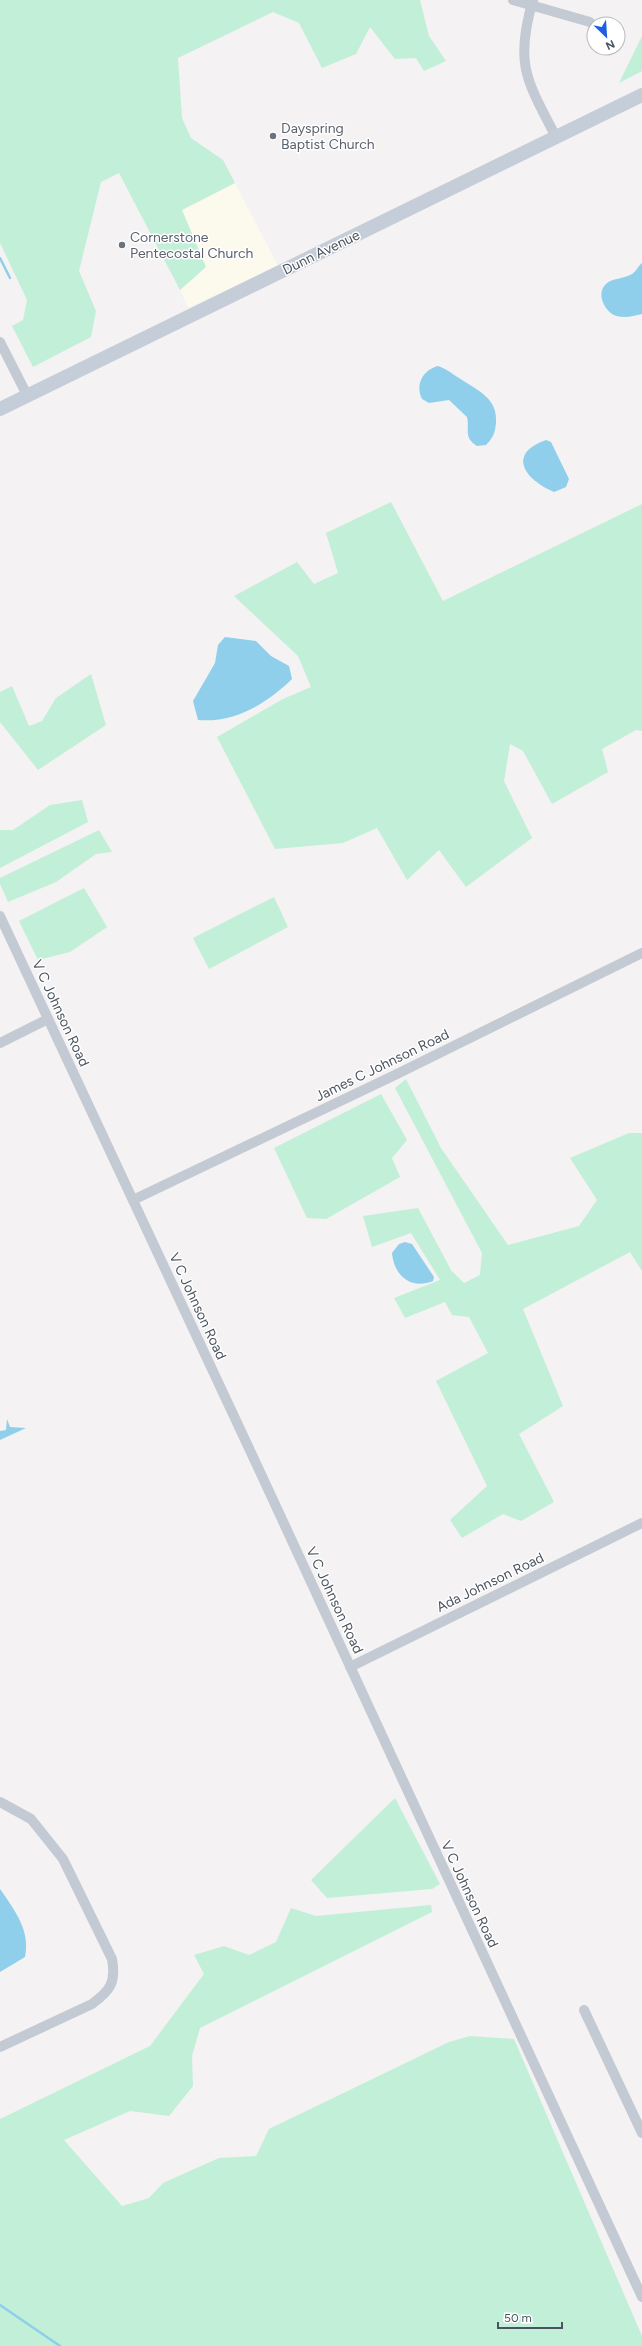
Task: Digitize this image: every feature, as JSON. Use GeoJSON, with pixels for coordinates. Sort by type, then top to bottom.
{"type":"FeatureCollection","features":[{"type":"Feature","properties":{"kind":"main road","name":"Dunn Avenue"},"geometry":{"type":"LineString","coordinates":[[0,409],[642,95]]}},
{"type":"Feature","properties":{"kind":"street"},"geometry":{"type":"LineString","coordinates":[[513,0],[532,3],[586,21]]}},
{"type":"Feature","properties":{"kind":"street"},"geometry":{"type":"LineString","coordinates":[[532,3],[524,32],[522,53],[525,70],[531,88],[556,137]]}},
{"type":"Feature","properties":{"kind":"street"},"geometry":{"type":"LineString","coordinates":[[0,342],[27,395]]}},
{"type":"Feature","properties":{"kind":"street","name":"V C Johnson Road"},"geometry":{"type":"LineString","coordinates":[[0,916],[642,2297]]}},
{"type":"Feature","properties":{"kind":"street","name":"James C Johnson Road"},"geometry":{"type":"LineString","coordinates":[[133,1200],[403,1072],[642,953]]}},
{"type":"Feature","properties":{"kind":"street"},"geometry":{"type":"LineString","coordinates":[[0,1043],[48,1019]]}},
{"type":"Feature","properties":{"kind":"street","name":"Ada Johnson Road"},"geometry":{"type":"LineString","coordinates":[[350,1667],[642,1523]]}},
{"type":"Feature","properties":{"kind":"street"},"geometry":{"type":"LineString","coordinates":[[0,1802],[31,1819],[63,1859],[112,1959],[114,1970],[111,1985],[105,1994],[96,2001],[0,2047]]}},
{"type":"Feature","properties":{"kind":"street"},"geometry":{"type":"LineString","coordinates":[[584,2010],[642,2133]]}},
{"type":"Feature","properties":{"kind":"shaded area"},"geometry":{"type":"Polygon","coordinates":[[[235,183],[278,266],[188,308],[180,290],[206,267],[182,210],[235,183]]]}},
{"type":"Feature","properties":{"kind":"green space"},"geometry":{"type":"Polygon","coordinates":[[[0,0],[420,0],[429,36],[446,61],[424,71],[416,58],[395,59],[370,27],[356,54],[322,68],[299,23],[273,12],[178,58],[182,118],[191,138],[223,160],[235,183],[182,210],[206,267],[180,290],[119,173],[101,182],[79,271],[96,311],[91,337],[33,367],[12,326],[23,320],[27,300],[0,243],[0,0]]]}},
{"type":"Feature","properties":{"kind":"green space"},"geometry":{"type":"Polygon","coordinates":[[[642,36],[642,71],[619,83],[642,36]]]}},
{"type":"Feature","properties":{"kind":"green space"},"geometry":{"type":"Polygon","coordinates":[[[391,502],[443,601],[642,504],[642,731],[636,730],[602,749],[608,772],[552,804],[523,751],[510,744],[504,781],[532,838],[466,887],[439,850],[407,880],[377,828],[343,843],[275,849],[217,737],[283,699],[311,687],[298,656],[234,596],[297,562],[314,584],[338,573],[326,533],[391,502]]]}},
{"type":"Feature","properties":{"kind":"green space"},"geometry":{"type":"Polygon","coordinates":[[[91,674],[106,725],[38,770],[0,722],[0,692],[12,686],[29,726],[42,721],[56,698],[91,674]]]}},
{"type":"Feature","properties":{"kind":"green space"},"geometry":{"type":"Polygon","coordinates":[[[82,800],[88,822],[0,868],[0,830],[13,830],[50,805],[82,800]]]}},
{"type":"Feature","properties":{"kind":"green space"},"geometry":{"type":"Polygon","coordinates":[[[99,830],[112,852],[96,854],[56,882],[8,902],[0,884],[0,878],[99,830]]]}},
{"type":"Feature","properties":{"kind":"green space"},"geometry":{"type":"Polygon","coordinates":[[[84,888],[107,927],[70,952],[38,960],[19,921],[84,888]]]}},
{"type":"Feature","properties":{"kind":"green space"},"geometry":{"type":"Polygon","coordinates":[[[274,897],[288,927],[209,969],[193,938],[274,897]]]}},
{"type":"Feature","properties":{"kind":"green space"},"geometry":{"type":"Polygon","coordinates":[[[406,1079],[441,1148],[508,1245],[579,1226],[597,1200],[570,1158],[629,1133],[642,1133],[642,1271],[630,1252],[523,1309],[563,1406],[519,1434],[554,1502],[521,1521],[503,1514],[462,1538],[450,1520],[487,1486],[436,1381],[488,1353],[469,1317],[452,1315],[445,1302],[405,1318],[394,1298],[440,1280],[411,1233],[372,1247],[363,1216],[418,1208],[451,1270],[464,1283],[480,1275],[482,1253],[395,1088],[406,1079]]]}},
{"type":"Feature","properties":{"kind":"green space"},"geometry":{"type":"Polygon","coordinates":[[[381,1094],[407,1140],[392,1158],[400,1177],[326,1219],[307,1218],[274,1148],[381,1094]]]}},
{"type":"Feature","properties":{"kind":"green space"},"geometry":{"type":"Polygon","coordinates":[[[395,1798],[440,1884],[432,1889],[327,1898],[311,1880],[395,1798]]]}},
{"type":"Feature","properties":{"kind":"green space"},"geometry":{"type":"Polygon","coordinates":[[[431,1905],[432,1912],[200,2028],[192,2056],[193,2086],[169,2116],[130,2111],[64,2140],[122,2206],[149,2198],[163,2183],[219,2158],[256,2156],[269,2129],[449,2042],[470,2036],[514,2039],[642,2336],[642,2346],[0,2346],[0,2119],[150,2046],[204,1974],[194,1955],[224,1946],[249,1955],[276,1942],[291,1908],[316,1916],[431,1905]]]}},
{"type":"Feature","properties":{"kind":"water"},"geometry":{"type":"Polygon","coordinates":[[[642,263],[642,314],[624,317],[610,313],[602,301],[603,288],[611,281],[632,274],[642,263]]]}},
{"type":"Feature","properties":{"kind":"water"},"geometry":{"type":"Polygon","coordinates":[[[438,366],[447,370],[481,392],[491,402],[496,415],[496,423],[493,435],[486,445],[477,446],[470,440],[468,436],[467,417],[449,400],[429,403],[422,399],[419,388],[422,378],[428,371],[438,366]]]}},
{"type":"Feature","properties":{"kind":"water"},"geometry":{"type":"Polygon","coordinates":[[[546,440],[551,442],[569,479],[566,487],[554,492],[535,481],[524,467],[523,459],[526,452],[546,440]]]}},
{"type":"Feature","properties":{"kind":"water"},"geometry":{"type":"Polygon","coordinates":[[[225,637],[256,641],[271,656],[289,666],[292,679],[261,704],[249,710],[225,718],[198,720],[193,701],[215,663],[218,645],[225,637]]]}},
{"type":"Feature","properties":{"kind":"water"},"geometry":{"type":"Polygon","coordinates":[[[405,1242],[412,1244],[434,1277],[433,1281],[418,1284],[405,1279],[400,1274],[393,1261],[392,1253],[399,1244],[405,1242]]]}},
{"type":"Feature","properties":{"kind":"water"},"geometry":{"type":"Polygon","coordinates":[[[7,1419],[10,1427],[26,1428],[0,1440],[0,1431],[6,1430],[7,1419]]]}},
{"type":"Feature","properties":{"kind":"water"},"geometry":{"type":"Polygon","coordinates":[[[0,1889],[16,1912],[26,1938],[26,1947],[25,1957],[0,1972],[0,1889]]]}},
{"type":"Feature","properties":{"kind":"waterway"},"geometry":{"type":"LineString","coordinates":[[0,258],[10,278]]}},
{"type":"Feature","properties":{"kind":"waterway"},"geometry":{"type":"LineString","coordinates":[[0,2305],[60,2346]]}},
{"type":"Feature","properties":{"kind":"place","name":"Dayspring Baptist Church"},"geometry":{"type":"Point","coordinates":[273,136]}},
{"type":"Feature","properties":{"kind":"place","name":"Cornerstone Pentecostal Church"},"geometry":{"type":"Point","coordinates":[122,245]}}]}
